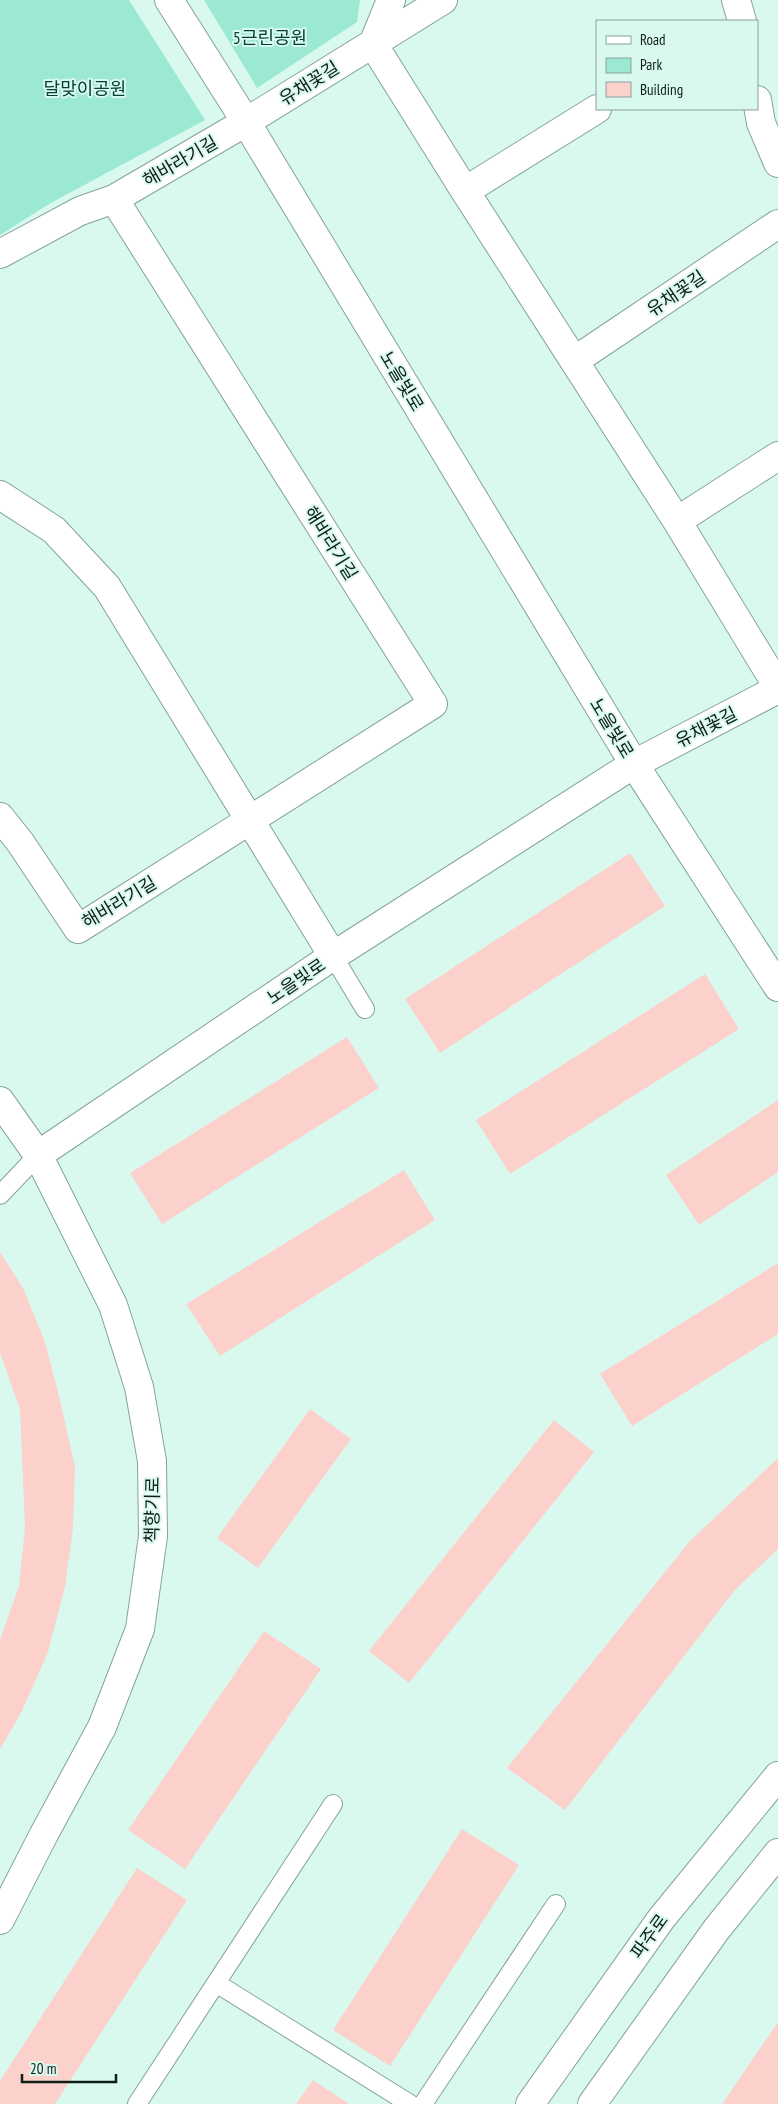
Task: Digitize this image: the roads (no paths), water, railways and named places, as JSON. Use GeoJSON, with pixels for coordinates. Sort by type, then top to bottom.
{"type":"FeatureCollection","features":[{"type":"Feature","properties":{"kind":"street","name":"노을빛로"},"geometry":{"type":"LineString","coordinates":[[169,0],[246,122],[634,764],[778,987]]}},
{"type":"Feature","properties":{"kind":"street"},"geometry":{"type":"LineString","coordinates":[[372,44],[391,0]]}},
{"type":"Feature","properties":{"kind":"street","name":"유채꽃길"},"geometry":{"type":"LineString","coordinates":[[246,122],[443,0]]}},
{"type":"Feature","properties":{"kind":"street","name":"유채꽃길"},"geometry":{"type":"LineString","coordinates":[[372,44],[677,521],[778,688],[634,764]]}},
{"type":"Feature","properties":{"kind":"street"},"geometry":{"type":"LineString","coordinates":[[758,106],[761,123],[778,163]]}},
{"type":"Feature","properties":{"kind":"street"},"geometry":{"type":"LineString","coordinates":[[465,191],[596,110]]}},
{"type":"Feature","properties":{"kind":"street","name":"해바라기길"},"geometry":{"type":"LineString","coordinates":[[0,254],[80,210],[114,199],[246,122]]}},
{"type":"Feature","properties":{"kind":"street","name":"해바라기길"},"geometry":{"type":"LineString","coordinates":[[0,817],[20,842],[78,929],[433,704],[114,199]]}},
{"type":"Feature","properties":{"kind":"street","name":"유채꽃길"},"geometry":{"type":"LineString","coordinates":[[574,362],[778,224]]}},
{"type":"Feature","properties":{"kind":"street"},"geometry":{"type":"LineString","coordinates":[[677,521],[778,456]]}},
{"type":"Feature","properties":{"kind":"street"},"geometry":{"type":"LineString","coordinates":[[0,495],[54,530],[107,587],[333,956]]}},
{"type":"Feature","properties":{"kind":"street","name":"노을빛로"},"geometry":{"type":"LineString","coordinates":[[38,1155],[333,956],[634,764]]}},
{"type":"Feature","properties":{"kind":"street","name":"책향기로"},"geometry":{"type":"LineString","coordinates":[[0,1101],[38,1155],[114,1305],[140,1387],[152,1461],[153,1536],[140,1629],[102,1727],[0,1920]]}},
{"type":"Feature","properties":{"kind":"street","name":"파주로"},"geometry":{"type":"LineString","coordinates":[[530,2104],[661,1919],[778,1776]]}},
{"type":"Feature","properties":{"kind":"street"},"geometry":{"type":"LineString","coordinates":[[592,2104],[716,1930],[778,1854]]}},
{"type":"Feature","properties":{"kind":"lane"},"geometry":{"type":"LineString","coordinates":[[333,956],[365,1009]]}},
{"type":"Feature","properties":{"kind":"lane"},"geometry":{"type":"LineString","coordinates":[[0,1195],[38,1155]]}},
{"type":"Feature","properties":{"kind":"lane"},"geometry":{"type":"LineString","coordinates":[[137,2104],[333,1804]]}},
{"type":"Feature","properties":{"kind":"lane"},"geometry":{"type":"LineString","coordinates":[[423,2104],[556,1904]]}},
{"type":"Feature","properties":{"kind":"lane"},"geometry":{"type":"LineString","coordinates":[[216,1983],[410,2104]]}},
{"type":"Feature","properties":{"kind":"park label","name":"5근린공원"},"geometry":{"type":"Point","coordinates":[270,37]}},
{"type":"Feature","properties":{"kind":"park label","name":"달맞이공원"},"geometry":{"type":"Point","coordinates":[85,88]}}]}
